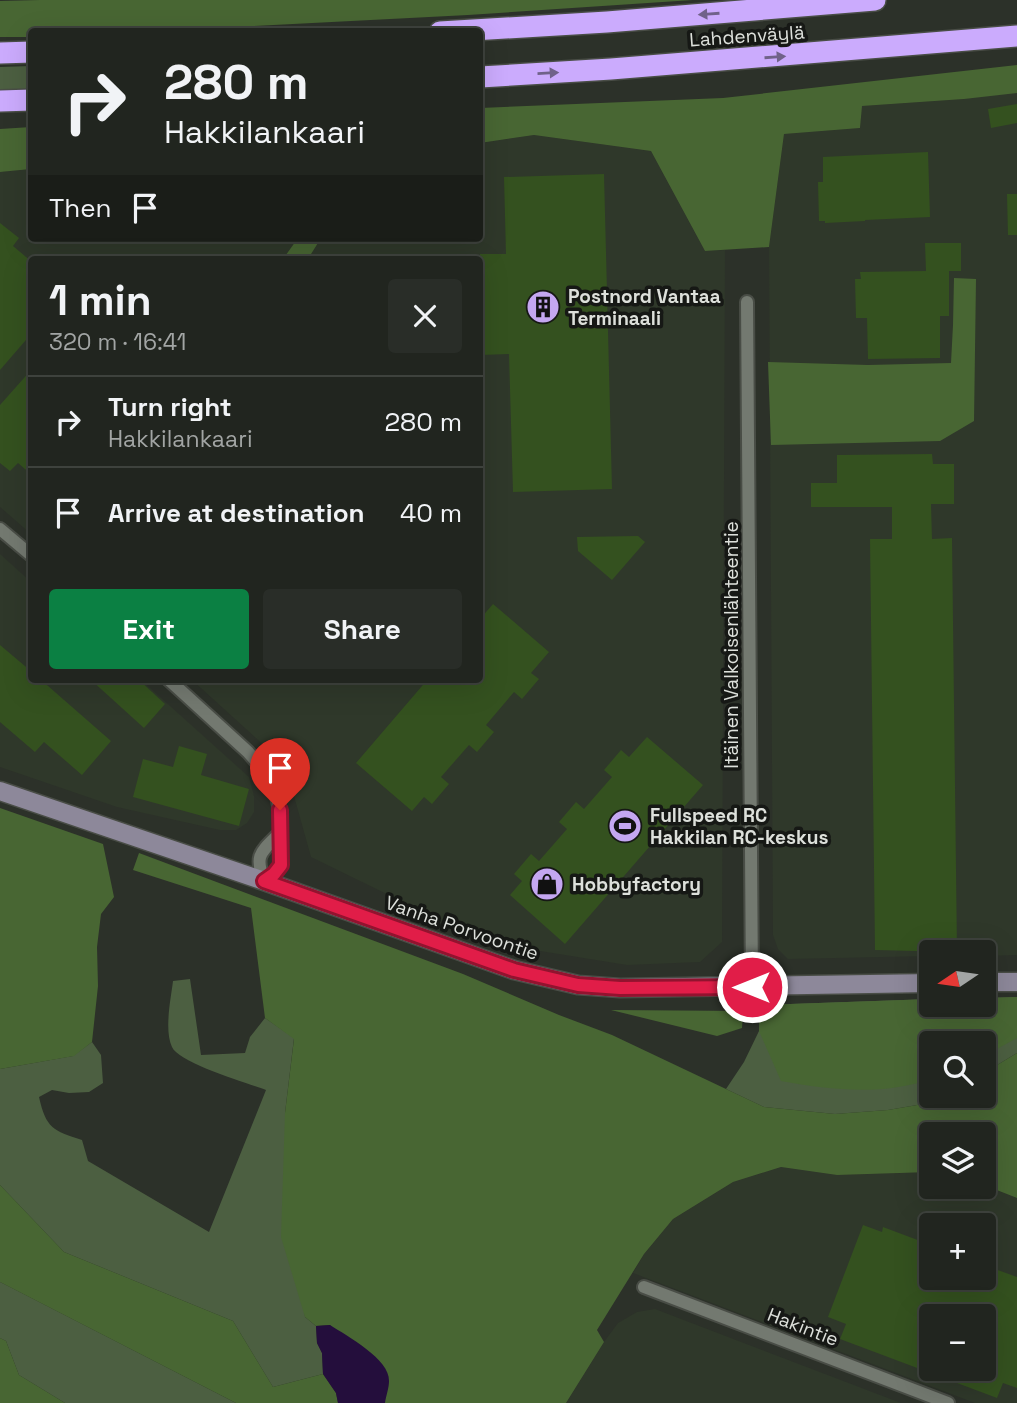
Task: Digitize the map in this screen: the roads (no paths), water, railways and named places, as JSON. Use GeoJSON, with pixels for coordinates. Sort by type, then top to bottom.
{"type":"FeatureCollection","features":[{"type":"Feature","properties":{"kind":"highway","name":"Lahdenväylä"},"geometry":{"type":"LineString","coordinates":[[483,29],[875,0]]}},
{"type":"Feature","properties":{"kind":"highway","name":"Lahdenväylä"},"geometry":{"type":"LineString","coordinates":[[483,77],[1017,36]]}},
{"type":"Feature","properties":{"kind":"highway"},"geometry":{"type":"LineString","coordinates":[[0,54],[28,52]]}},
{"type":"Feature","properties":{"kind":"highway"},"geometry":{"type":"LineString","coordinates":[[0,101],[28,100]]}},
{"type":"Feature","properties":{"kind":"main road","name":"Vanha Porvoontie"},"geometry":{"type":"LineString","coordinates":[[0,791],[514,970],[578,985],[620,988],[919,983]]}},
{"type":"Feature","properties":{"kind":"main road"},"geometry":{"type":"LineString","coordinates":[[996,982],[1017,982]]}},
{"type":"Feature","properties":{"kind":"street","name":"Itäinen Valkoisenlähteentie"},"geometry":{"type":"LineString","coordinates":[[747,302],[752,987]]}},
{"type":"Feature","properties":{"kind":"street"},"geometry":{"type":"LineString","coordinates":[[0,529],[28,553]]}},
{"type":"Feature","properties":{"kind":"street"},"geometry":{"type":"LineString","coordinates":[[172,683],[248,751],[268,775],[276,792],[280,810],[281,865],[264,881],[259,858],[279,834]]}},
{"type":"Feature","properties":{"kind":"street","name":"Hakintie"},"geometry":{"type":"LineString","coordinates":[[644,1287],[948,1403]]}},
{"type":"Feature","properties":{"kind":"place","name":"Postnord Vantaa Terminaali"},"geometry":{"type":"Point","coordinates":[543,307]}},
{"type":"Feature","properties":{"kind":"place","name":"Fullspeed RC Hakkilan RC-keskus"},"geometry":{"type":"Point","coordinates":[625,826]}},
{"type":"Feature","properties":{"kind":"place","name":"Hobbyfactory"},"geometry":{"type":"Point","coordinates":[547,884]}}]}
